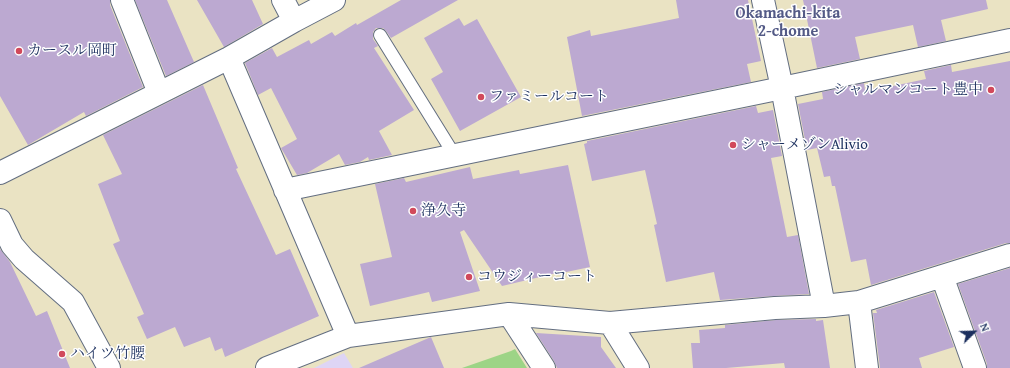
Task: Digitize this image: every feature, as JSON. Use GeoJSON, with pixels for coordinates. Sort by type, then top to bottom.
{"type":"FeatureCollection","features":[{"type":"Feature","properties":{"kind":"street"},"geometry":{"type":"LineString","coordinates":[[122,0],[159,93]]}},
{"type":"Feature","properties":{"kind":"street"},"geometry":{"type":"LineString","coordinates":[[283,0],[294,21]]}},
{"type":"Feature","properties":{"kind":"street"},"geometry":{"type":"LineString","coordinates":[[0,173],[229,58],[334,0]]}},
{"type":"Feature","properties":{"kind":"street"},"geometry":{"type":"LineString","coordinates":[[763,0],[782,88],[824,306]]}},
{"type":"Feature","properties":{"kind":"street"},"geometry":{"type":"LineString","coordinates":[[286,190],[1010,40]]}},
{"type":"Feature","properties":{"kind":"street"},"geometry":{"type":"LineString","coordinates":[[229,58],[348,336]]}},
{"type":"Feature","properties":{"kind":"street"},"geometry":{"type":"LineString","coordinates":[[0,220],[12,245],[24,259],[73,302],[109,368]]}},
{"type":"Feature","properties":{"kind":"street"},"geometry":{"type":"LineString","coordinates":[[267,368],[348,336],[509,314],[610,323],[859,302],[1010,255]]}},
{"type":"Feature","properties":{"kind":"street"},"geometry":{"type":"LineString","coordinates":[[942,276],[975,368]]}},
{"type":"Feature","properties":{"kind":"street"},"geometry":{"type":"LineString","coordinates":[[859,302],[867,368]]}},
{"type":"Feature","properties":{"kind":"street"},"geometry":{"type":"LineString","coordinates":[[509,314],[544,368]]}},
{"type":"Feature","properties":{"kind":"street"},"geometry":{"type":"LineString","coordinates":[[610,323],[638,368]]}},
{"type":"Feature","properties":{"kind":"lane"},"geometry":{"type":"LineString","coordinates":[[380,35],[455,156]]}},
{"type":"Feature","properties":{"kind":"shaded area"},"geometry":{"type":"Polygon","coordinates":[[[344,353],[353,368],[314,368],[344,353]]]}},
{"type":"Feature","properties":{"kind":"green space"},"geometry":{"type":"Polygon","coordinates":[[[515,349],[527,368],[462,368],[511,351],[515,349]]]}},
{"type":"Feature","properties":{"kind":"building"},"geometry":{"type":"Polygon","coordinates":[[[0,0],[110,0],[110,5],[143,87],[86,116],[84,112],[28,145],[0,96],[0,0]]]}},
{"type":"Feature","properties":{"kind":"building"},"geometry":{"type":"Polygon","coordinates":[[[135,0],[167,0],[194,62],[166,76],[135,0]]]}},
{"type":"Feature","properties":{"kind":"building"},"geometry":{"type":"Polygon","coordinates":[[[197,0],[252,0],[263,24],[224,47],[197,0]]]}},
{"type":"Feature","properties":{"kind":"building"},"geometry":{"type":"Polygon","coordinates":[[[401,0],[458,0],[391,38],[383,28],[376,28],[373,32],[373,39],[378,46],[374,48],[414,110],[379,131],[392,155],[369,160],[368,157],[360,162],[345,165],[339,154],[307,173],[297,175],[281,148],[297,139],[271,88],[258,95],[245,63],[272,48],[277,57],[309,40],[311,44],[332,32],[335,36],[356,23],[357,25],[401,0]]]}},
{"type":"Feature","properties":{"kind":"building"},"geometry":{"type":"Polygon","coordinates":[[[676,0],[748,0],[761,61],[747,64],[751,82],[582,116],[567,37],[590,30],[591,36],[679,18],[676,0]]]}},
{"type":"Feature","properties":{"kind":"building"},"geometry":{"type":"Polygon","coordinates":[[[803,0],[986,0],[988,9],[941,20],[946,41],[918,47],[913,25],[855,37],[860,59],[817,68],[803,0]]]}},
{"type":"Feature","properties":{"kind":"building"},"geometry":{"type":"Polygon","coordinates":[[[459,18],[464,26],[477,19],[521,97],[460,131],[431,79],[443,72],[424,38],[459,18]]]}},
{"type":"Feature","properties":{"kind":"building"},"geometry":{"type":"Polygon","coordinates":[[[1010,61],[1010,243],[871,285],[866,259],[851,262],[835,186],[832,186],[830,176],[824,177],[817,148],[807,150],[798,104],[823,99],[822,92],[864,83],[865,90],[873,88],[874,90],[926,79],[924,71],[951,65],[952,72],[1010,61]]]}},
{"type":"Feature","properties":{"kind":"building"},"geometry":{"type":"Polygon","coordinates":[[[203,85],[238,168],[236,169],[276,255],[290,249],[319,316],[225,357],[222,348],[215,351],[210,337],[184,347],[175,327],[147,339],[137,317],[144,314],[113,244],[120,241],[98,184],[122,174],[103,135],[203,85]]]}},
{"type":"Feature","properties":{"kind":"building"},"geometry":{"type":"Polygon","coordinates":[[[756,106],[758,113],[773,110],[782,156],[771,158],[787,237],[798,235],[809,294],[720,300],[714,272],[666,282],[654,225],[657,224],[645,170],[592,181],[584,144],[587,143],[587,141],[756,106]]]}},
{"type":"Feature","properties":{"kind":"building"},"geometry":{"type":"Polygon","coordinates":[[[568,165],[590,267],[502,286],[464,230],[460,232],[480,291],[432,302],[429,292],[370,306],[360,264],[392,257],[375,184],[404,178],[406,182],[470,167],[473,179],[519,170],[520,174],[568,165]]]}},
{"type":"Feature","properties":{"kind":"building"},"geometry":{"type":"Polygon","coordinates":[[[0,249],[10,262],[36,316],[47,311],[70,368],[0,368],[0,249]]]}},
{"type":"Feature","properties":{"kind":"building"},"geometry":{"type":"Polygon","coordinates":[[[1010,268],[1010,368],[987,368],[987,364],[958,284],[1010,268]]]}},
{"type":"Feature","properties":{"kind":"building"},"geometry":{"type":"Polygon","coordinates":[[[934,292],[954,347],[919,358],[922,368],[880,368],[873,313],[877,313],[876,310],[934,292]]]}},
{"type":"Feature","properties":{"kind":"building"},"geometry":{"type":"Polygon","coordinates":[[[816,319],[816,321],[823,320],[830,368],[785,368],[784,363],[726,368],[693,368],[691,343],[700,343],[699,330],[725,328],[725,325],[776,320],[816,319]]]}},
{"type":"Feature","properties":{"kind":"building"},"geometry":{"type":"Polygon","coordinates":[[[536,333],[601,337],[601,347],[616,368],[557,368],[536,333]]]}},
{"type":"Feature","properties":{"kind":"building"},"geometry":{"type":"Polygon","coordinates":[[[431,337],[444,368],[359,368],[431,337]]]}},
{"type":"Feature","properties":{"kind":"place","name":"カースル岡町"},"geometry":{"type":"Point","coordinates":[19,51]}},
{"type":"Feature","properties":{"kind":"place","name":"シャルマンコート豊中"},"geometry":{"type":"Point","coordinates":[991,90]}},
{"type":"Feature","properties":{"kind":"place","name":"ファミールコート"},"geometry":{"type":"Point","coordinates":[481,97]}},
{"type":"Feature","properties":{"kind":"place","name":"シャーメゾンAlivio"},"geometry":{"type":"Point","coordinates":[733,145]}},
{"type":"Feature","properties":{"kind":"place","name":"浄久寺"},"geometry":{"type":"Point","coordinates":[413,211]}},
{"type":"Feature","properties":{"kind":"place","name":"コウジィーコート"},"geometry":{"type":"Point","coordinates":[469,277]}},
{"type":"Feature","properties":{"kind":"place","name":"ハイツ竹腰"},"geometry":{"type":"Point","coordinates":[62,354]}},
{"type":"Feature","properties":{"kind":"district","name":"Okamachi-kita 2-chome"},"geometry":{"type":"Point","coordinates":[788,23]}}]}
